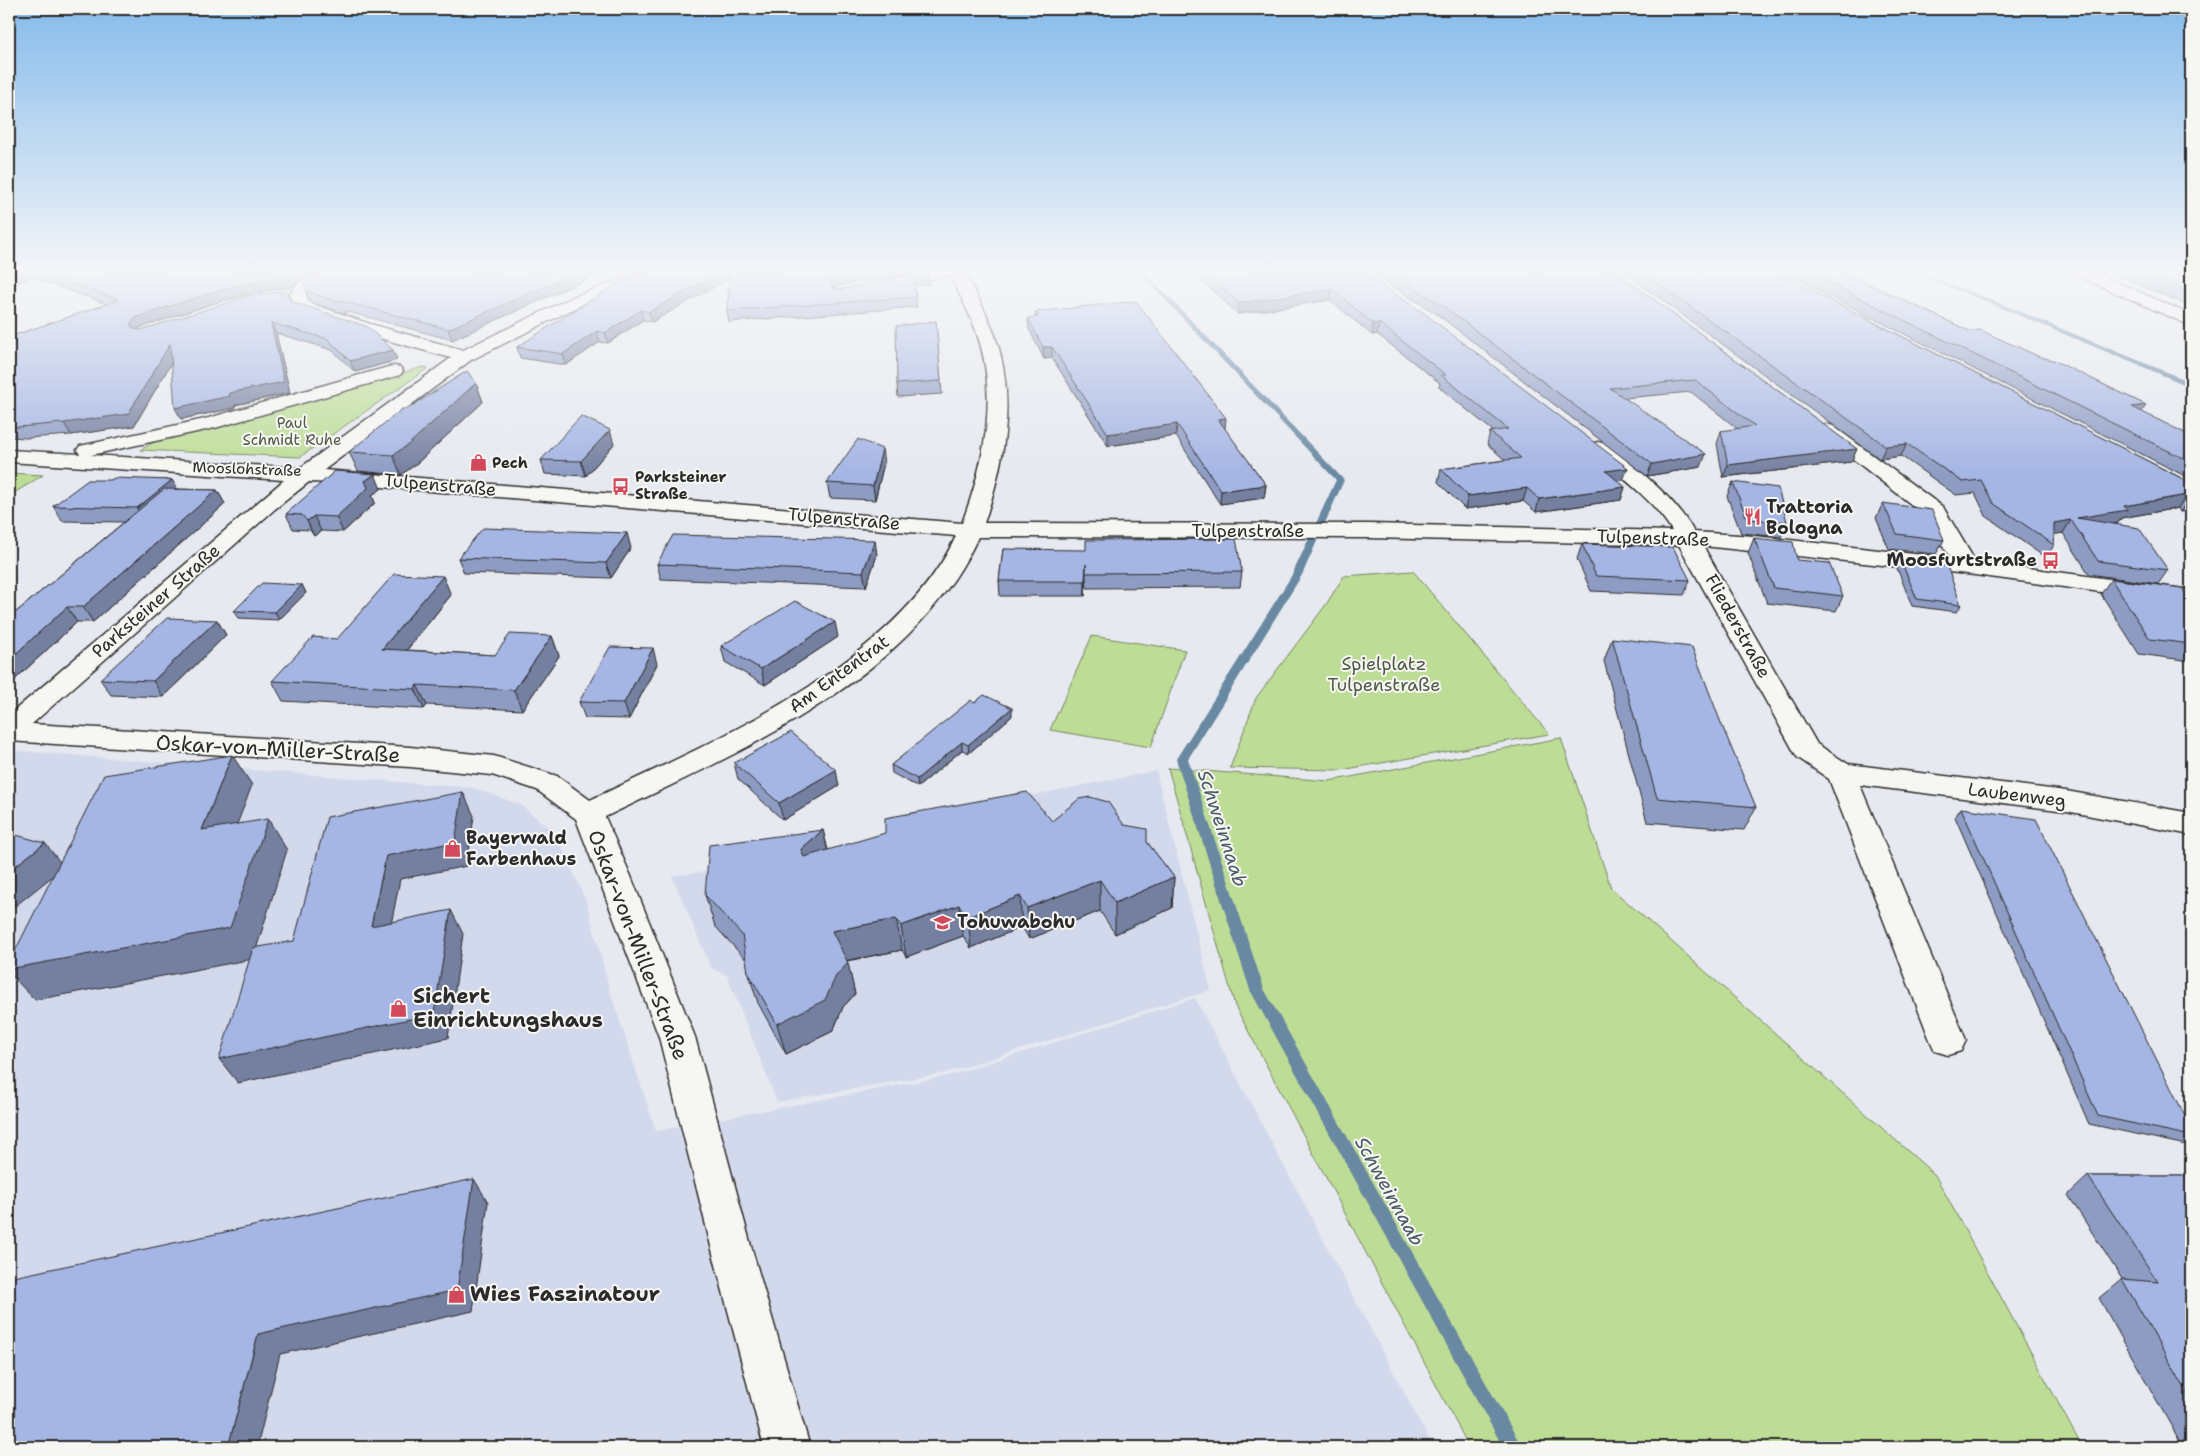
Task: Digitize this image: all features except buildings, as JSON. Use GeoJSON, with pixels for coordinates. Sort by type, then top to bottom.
{"type":"FeatureCollection","features":[{"type":"Feature","properties":{"kind":"street"},"geometry":{"type":"LineString","coordinates":[[403,339],[465,356]]}},
{"type":"Feature","properties":{"kind":"street","name":"Mooslohstraße"},"geometry":{"type":"LineString","coordinates":[[9,456],[304,474],[465,356],[497,339]]}},
{"type":"Feature","properties":{"kind":"street","name":"Am Ententrat"},"geometry":{"type":"LineString","coordinates":[[588,813],[780,717],[883,646],[930,596],[963,546],[978,510],[996,430],[996,383],[988,339]]}},
{"type":"Feature","properties":{"kind":"street","name":"Mooslohstraße"},"geometry":{"type":"LineString","coordinates":[[48,458],[208,424],[394,371]]}},
{"type":"Feature","properties":{"kind":"street"},"geometry":{"type":"LineString","coordinates":[[1811,418],[1935,512],[1967,567]]}},
{"type":"Feature","properties":{"kind":"street","name":"Fliederstraße"},"geometry":{"type":"LineString","coordinates":[[1581,435],[1633,476],[1676,518],[1807,750],[1841,773]]}},
{"type":"Feature","properties":{"kind":"street","name":"Tulpenstraße"},"geometry":{"type":"LineString","coordinates":[[304,474],[969,530],[1370,531],[1689,538],[1754,543],[1967,567],[2191,597]]}},
{"type":"Feature","properties":{"kind":"street","name":"Parksteiner Straße"},"geometry":{"type":"LineString","coordinates":[[9,731],[260,510],[304,474]]}},
{"type":"Feature","properties":{"kind":"street","name":"Oskar-von-Miller-Straße"},"geometry":{"type":"LineString","coordinates":[[9,731],[410,757],[494,766],[547,783],[588,813],[614,874],[676,1037],[731,1246],[787,1447]]}},
{"type":"Feature","properties":{"kind":"street"},"geometry":{"type":"LineString","coordinates":[[1841,773],[1948,1040]]}},
{"type":"Feature","properties":{"kind":"street","name":"Laubenweg"},"geometry":{"type":"LineString","coordinates":[[1841,773],[2066,801],[2191,824]]}},
{"type":"Feature","properties":{"kind":"shaded area"},"geometry":{"type":"Polygon","coordinates":[[[9,750],[474,788],[521,805],[556,834],[587,903],[610,991],[656,1131],[948,1076],[1195,998],[1433,1447],[9,1447],[9,750]]]}},
{"type":"Feature","properties":{"kind":"shaded area","name":"Tohuwabohu"},"geometry":{"type":"Polygon","coordinates":[[[1156,771],[1211,990],[945,1073],[777,1102],[727,975],[711,968],[672,876],[886,848],[1024,797],[1156,771]]]}},
{"type":"Feature","properties":{"kind":"green space","name":"Paul Schmidt Ruhe"},"geometry":{"type":"Polygon","coordinates":[[[423,367],[428,368],[300,457],[140,450],[156,441],[287,407],[423,367]]]}},
{"type":"Feature","properties":{"kind":"green space"},"geometry":{"type":"Polygon","coordinates":[[[9,473],[43,475],[9,496],[9,473]]]}},
{"type":"Feature","properties":{"kind":"green space","name":"Spielplatz Tulpenstraße"},"geometry":{"type":"Polygon","coordinates":[[[1413,571],[1549,734],[1341,770],[1230,768],[1256,698],[1325,606],[1344,576],[1413,571]]]}},
{"type":"Feature","properties":{"kind":"green space"},"geometry":{"type":"Polygon","coordinates":[[[1092,636],[1185,650],[1151,747],[1050,730],[1092,636]]]}},
{"type":"Feature","properties":{"kind":"green space"},"geometry":{"type":"Polygon","coordinates":[[[1561,738],[1611,888],[1935,1175],[2082,1447],[1469,1447],[1235,1006],[1168,768],[1329,781],[1561,738]]]}},
{"type":"Feature","properties":{"kind":"waterway","name":"Schweinnaab"},"geometry":{"type":"LineString","coordinates":[[1206,339],[1340,480],[1297,575],[1182,759],[1257,990],[1513,1447]]}},
{"type":"Feature","properties":{"kind":"waterway"},"geometry":{"type":"LineString","coordinates":[[2080,339],[2191,385]]}},
{"type":"Feature","properties":{"kind":"place","name":"Pech"},"geometry":{"type":"Point","coordinates":[478,463]}},
{"type":"Feature","properties":{"kind":"place","name":"Parksteiner Straße"},"geometry":{"type":"Point","coordinates":[621,486]}},
{"type":"Feature","properties":{"kind":"place","name":"Trattoria Bologna"},"geometry":{"type":"Point","coordinates":[1752,517]}},
{"type":"Feature","properties":{"kind":"place","name":"Moosfurtstraße"},"geometry":{"type":"Point","coordinates":[2051,560]}},
{"type":"Feature","properties":{"kind":"place","name":"Bayerwald Farbenhaus"},"geometry":{"type":"Point","coordinates":[452,848]}},
{"type":"Feature","properties":{"kind":"place","name":"Tohuwabohu"},"geometry":{"type":"Point","coordinates":[943,922]}},
{"type":"Feature","properties":{"kind":"place","name":"Sichert Einrichtungshaus"},"geometry":{"type":"Point","coordinates":[399,1008]}},
{"type":"Feature","properties":{"kind":"place","name":"Wies Faszinatour"},"geometry":{"type":"Point","coordinates":[456,1294]}}]}
